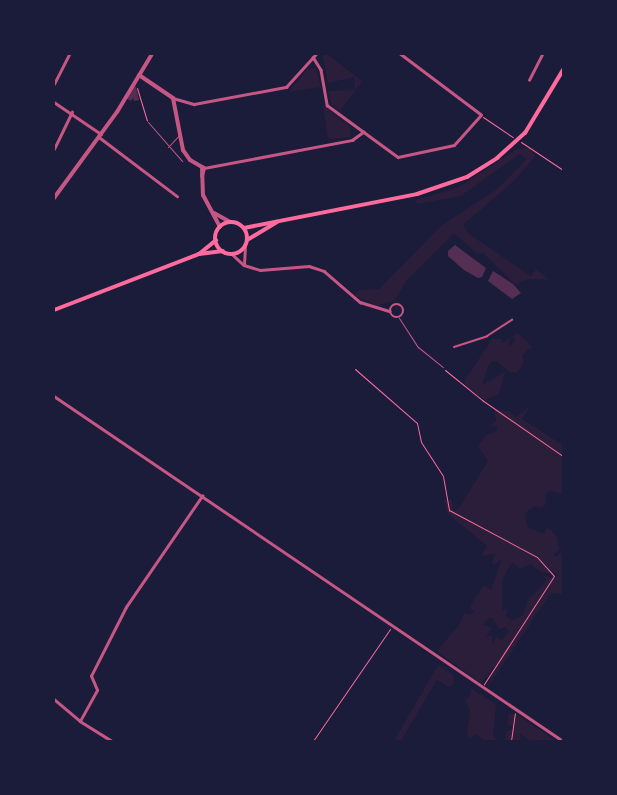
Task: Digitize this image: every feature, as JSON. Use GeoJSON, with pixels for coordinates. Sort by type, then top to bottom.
{"type":"FeatureCollection","features":[{"type":"Feature","properties":{"kind":"main road"},"geometry":{"type":"LineString","coordinates":[[199,254],[216,240],[220,226],[230,222],[244,228],[436,189],[475,173],[522,136],[542,109],[563,70]]}},
{"type":"Feature","properties":{"kind":"main road"},"geometry":{"type":"LineString","coordinates":[[247,240],[281,220]]}},
{"type":"Feature","properties":{"kind":"main road"},"geometry":{"type":"LineString","coordinates":[[54,310],[199,254],[223,251],[232,254],[245,245],[247,240],[244,228]]}},
{"type":"Feature","properties":{"kind":"main road"},"geometry":{"type":"LineString","coordinates":[[216,240],[223,251]]}},
{"type":"Feature","properties":{"kind":"street"},"geometry":{"type":"LineString","coordinates":[[54,84],[69,54]]}},
{"type":"Feature","properties":{"kind":"street"},"geometry":{"type":"LineString","coordinates":[[54,198],[100,135],[152,54]]}},
{"type":"Feature","properties":{"kind":"street"},"geometry":{"type":"LineString","coordinates":[[137,77],[173,98],[194,104],[286,88],[316,54]]}},
{"type":"Feature","properties":{"kind":"street"},"geometry":{"type":"LineString","coordinates":[[313,57],[322,70],[327,105],[398,157],[454,145],[480,115],[400,54]]}},
{"type":"Feature","properties":{"kind":"street"},"geometry":{"type":"LineString","coordinates":[[529,80],[542,54]]}},
{"type":"Feature","properties":{"kind":"street"},"geometry":{"type":"LineString","coordinates":[[173,98],[180,134],[187,156],[203,168],[352,140],[363,132]]}},
{"type":"Feature","properties":{"kind":"street"},"geometry":{"type":"LineString","coordinates":[[54,102],[72,112],[177,196]]}},
{"type":"Feature","properties":{"kind":"street"},"geometry":{"type":"LineString","coordinates":[[54,149],[72,112]]}},
{"type":"Feature","properties":{"kind":"street"},"geometry":{"type":"LineString","coordinates":[[203,168],[203,195],[220,226]]}},
{"type":"Feature","properties":{"kind":"street"},"geometry":{"type":"LineString","coordinates":[[214,212],[230,222]]}},
{"type":"Feature","properties":{"kind":"street"},"geometry":{"type":"LineString","coordinates":[[244,265],[245,245]]}},
{"type":"Feature","properties":{"kind":"street"},"geometry":{"type":"LineString","coordinates":[[232,254],[244,265],[260,270],[304,265],[324,271],[360,302],[390,310]]}},
{"type":"Feature","properties":{"kind":"street"},"geometry":{"type":"LineString","coordinates":[[394,305],[402,307],[404,313],[399,318],[392,317],[390,310],[394,305]]}},
{"type":"Feature","properties":{"kind":"street"},"geometry":{"type":"LineString","coordinates":[[454,347],[487,336],[512,320]]}},
{"type":"Feature","properties":{"kind":"street"},"geometry":{"type":"LineString","coordinates":[[54,396],[392,627],[563,741]]}},
{"type":"Feature","properties":{"kind":"street"},"geometry":{"type":"LineString","coordinates":[[80,721],[97,690],[91,676],[126,607],[202,496]]}},
{"type":"Feature","properties":{"kind":"street"},"geometry":{"type":"LineString","coordinates":[[54,699],[80,721],[112,741]]}},
{"type":"Feature","properties":{"kind":"lane"},"geometry":{"type":"LineString","coordinates":[[148,122],[167,147],[182,161]]}},
{"type":"Feature","properties":{"kind":"lane"},"geometry":{"type":"LineString","coordinates":[[167,147],[180,134]]}},
{"type":"Feature","properties":{"kind":"lane"},"geometry":{"type":"LineString","coordinates":[[399,318],[418,347],[443,367]]}},
{"type":"Feature","properties":{"kind":"path"},"geometry":{"type":"LineString","coordinates":[[137,77],[148,122]]}},
{"type":"Feature","properties":{"kind":"path"},"geometry":{"type":"LineString","coordinates":[[480,115],[563,170]]}},
{"type":"Feature","properties":{"kind":"path"},"geometry":{"type":"LineString","coordinates":[[443,367],[447,373],[494,409],[563,456]]}},
{"type":"Feature","properties":{"kind":"path"},"geometry":{"type":"LineString","coordinates":[[355,369],[417,423],[421,442],[443,476],[449,510],[536,557],[554,576],[482,688]]}},
{"type":"Feature","properties":{"kind":"path"},"geometry":{"type":"LineString","coordinates":[[314,741],[392,627]]}},
{"type":"Feature","properties":{"kind":"path"},"geometry":{"type":"LineString","coordinates":[[511,741],[516,710]]}},
{"type":"Feature","properties":{"kind":"shaded area"},"geometry":{"type":"Polygon","coordinates":[[[322,54],[327,54],[362,81],[340,111],[331,104],[328,91],[355,90],[354,77],[328,83],[322,54]]]}},
{"type":"Feature","properties":{"kind":"shaded area"},"geometry":{"type":"Polygon","coordinates":[[[308,69],[316,69],[321,87],[288,92],[308,69]]]}},
{"type":"Feature","properties":{"kind":"shaded area"},"geometry":{"type":"Polygon","coordinates":[[[323,105],[350,127],[350,137],[328,139],[323,105]]]}},
{"type":"Feature","properties":{"kind":"shaded area"},"geometry":{"type":"Polygon","coordinates":[[[529,148],[535,155],[533,159],[514,181],[463,225],[469,234],[531,276],[536,269],[549,280],[530,279],[515,284],[483,253],[476,253],[454,233],[407,280],[395,300],[377,306],[356,296],[355,293],[359,290],[379,289],[441,226],[496,190],[527,159],[520,154],[461,196],[417,204],[416,200],[459,187],[517,149],[529,148]]]}},
{"type":"Feature","properties":{"kind":"shaded area"},"geometry":{"type":"Polygon","coordinates":[[[518,333],[532,347],[522,355],[524,362],[517,373],[509,372],[498,362],[492,361],[488,366],[482,385],[505,372],[499,394],[485,400],[465,385],[465,380],[492,339],[501,339],[503,343],[510,337],[509,346],[515,341],[513,336],[518,333]]]}},
{"type":"Feature","properties":{"kind":"shaded area"},"geometry":{"type":"Polygon","coordinates":[[[530,406],[522,419],[563,445],[563,494],[550,491],[545,495],[546,504],[541,508],[534,506],[525,513],[528,527],[544,534],[546,528],[551,530],[557,537],[559,550],[554,554],[555,557],[562,552],[563,594],[551,593],[487,688],[496,665],[481,683],[437,651],[459,625],[464,613],[470,615],[474,611],[470,608],[471,604],[484,585],[491,590],[502,559],[494,565],[492,562],[495,554],[481,556],[487,546],[447,513],[444,500],[452,500],[454,511],[459,508],[488,461],[478,446],[486,435],[497,431],[497,426],[489,427],[496,421],[494,410],[509,411],[516,417],[530,406]],[[512,562],[502,580],[502,603],[503,610],[507,608],[506,617],[514,620],[523,615],[527,601],[547,580],[541,575],[555,579],[558,574],[541,572],[530,564],[520,569],[512,562]],[[489,618],[483,625],[493,628],[486,636],[492,636],[493,644],[496,637],[502,640],[509,631],[506,627],[499,629],[492,618],[489,618]]]}},
{"type":"Feature","properties":{"kind":"shaded area"},"geometry":{"type":"Polygon","coordinates":[[[438,665],[453,675],[454,684],[449,687],[437,680],[401,741],[394,741],[438,665]]]}},
{"type":"Feature","properties":{"kind":"shaded area"},"geometry":{"type":"Polygon","coordinates":[[[471,688],[496,705],[493,735],[497,741],[485,741],[476,734],[469,738],[467,733],[470,711],[465,700],[470,696],[471,688]]]}},
{"type":"Feature","properties":{"kind":"shaded area"},"geometry":{"type":"Polygon","coordinates":[[[509,713],[517,715],[556,741],[531,741],[520,734],[521,741],[505,741],[506,732],[514,728],[507,723],[509,713]]]}},
{"type":"Feature","properties":{"kind":"building"},"geometry":{"type":"Polygon","coordinates":[[[135,84],[139,100],[134,101],[133,98],[131,101],[126,98],[135,84]]]}},
{"type":"Feature","properties":{"kind":"building"},"geometry":{"type":"Polygon","coordinates":[[[455,245],[486,268],[482,277],[478,278],[464,270],[448,256],[448,251],[455,245]]]}},
{"type":"Feature","properties":{"kind":"building"},"geometry":{"type":"Polygon","coordinates":[[[493,271],[513,284],[521,293],[512,299],[488,281],[493,271]]]}}]}
